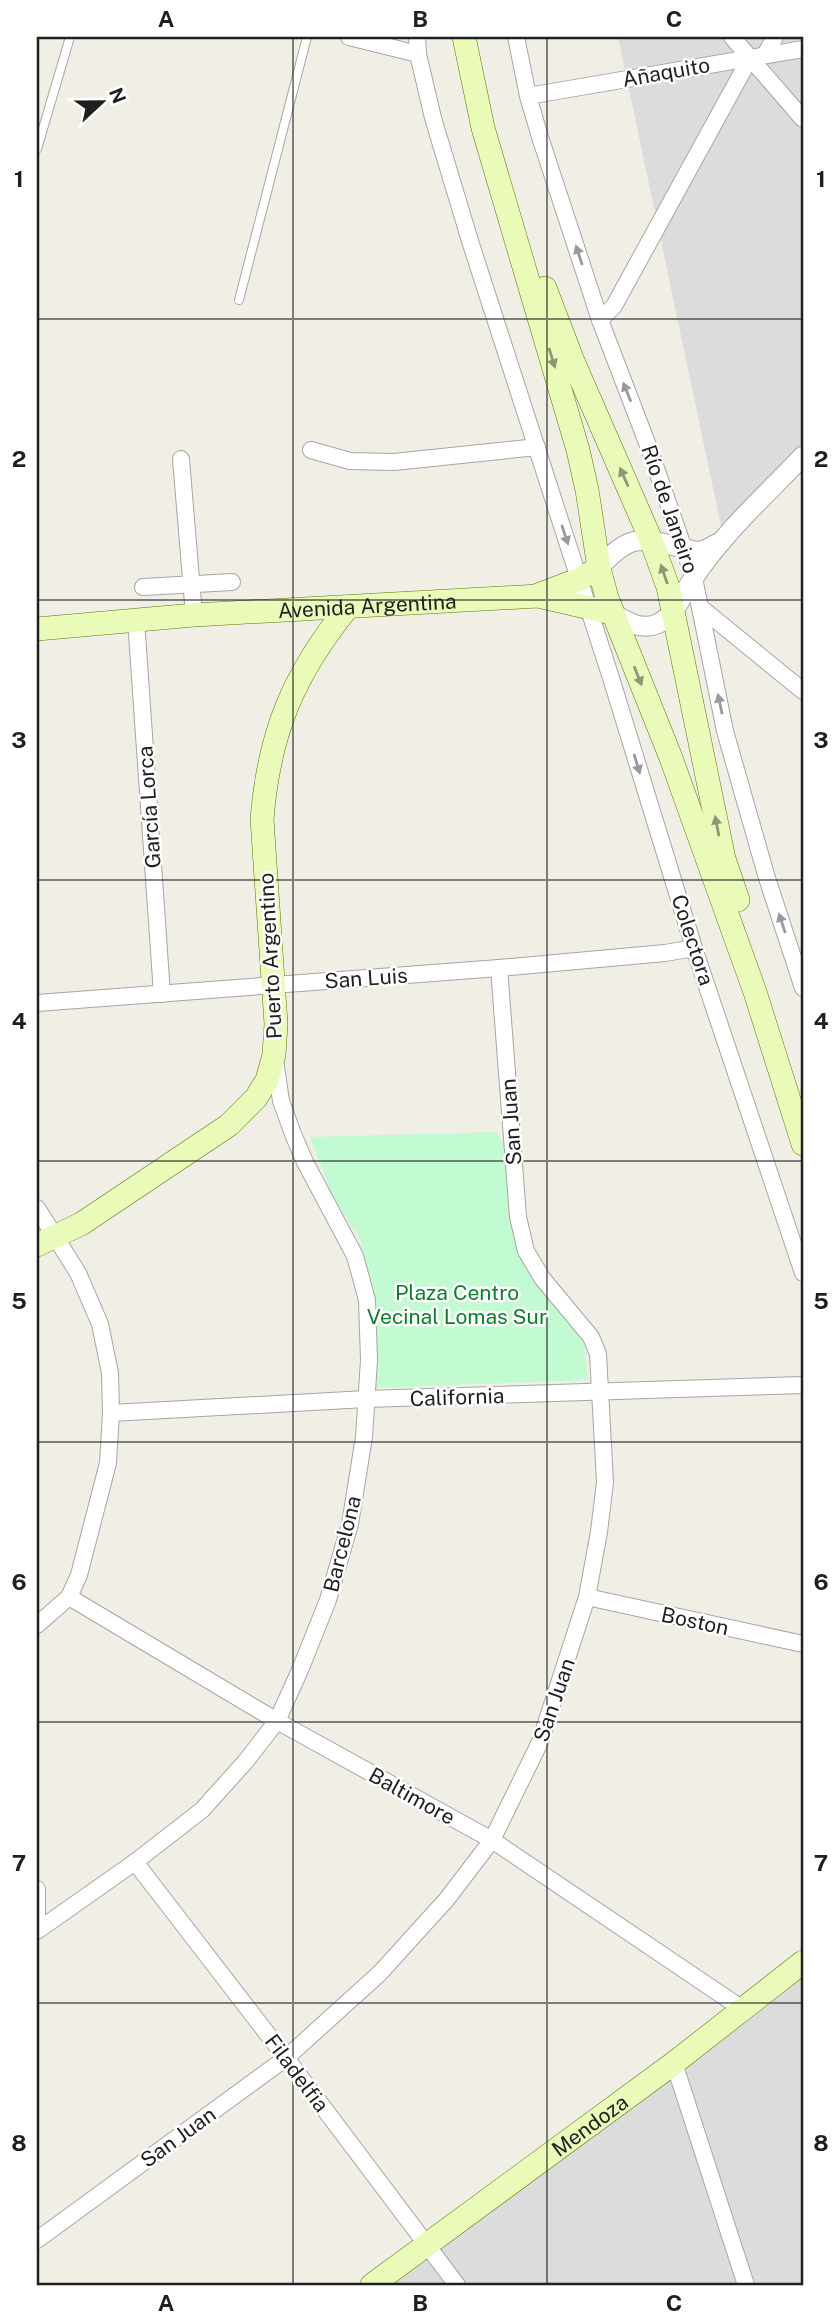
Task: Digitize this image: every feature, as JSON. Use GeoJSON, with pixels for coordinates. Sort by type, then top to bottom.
{"type":"FeatureCollection","features":[{"type":"Feature","properties":{"kind":"main road"},"geometry":{"type":"LineString","coordinates":[[464,37],[483,128],[578,450],[587,490],[589,574],[612,613],[666,746],[755,992],[803,1144]]}},
{"type":"Feature","properties":{"kind":"main road"},"geometry":{"type":"LineString","coordinates":[[483,128],[573,361],[651,540],[674,609],[724,859],[803,1101]]}},
{"type":"Feature","properties":{"kind":"main road","name":"Avenida Argentina"},"geometry":{"type":"LineString","coordinates":[[538,596],[589,574]]}},
{"type":"Feature","properties":{"kind":"main road","name":"Avenida Argentina"},"geometry":{"type":"LineString","coordinates":[[37,629],[194,615],[538,596],[612,613]]}},
{"type":"Feature","properties":{"kind":"main road","name":"Puerto Argentino"},"geometry":{"type":"LineString","coordinates":[[46,1240],[80,1223],[229,1125],[256,1098],[267,1080],[274,1055],[274,985],[261,819],[271,750],[296,685],[312,657],[348,607]]}},
{"type":"Feature","properties":{"kind":"main road","name":"Mendoza"},"geometry":{"type":"LineString","coordinates":[[372,2285],[674,2063],[803,1962]]}},
{"type":"Feature","properties":{"kind":"street"},"geometry":{"type":"LineString","coordinates":[[349,37],[418,54]]}},
{"type":"Feature","properties":{"kind":"street"},"geometry":{"type":"LineString","coordinates":[[417,37],[418,54],[433,118],[470,241],[537,447],[589,574],[588,606]]}},
{"type":"Feature","properties":{"kind":"street","name":"Río de Janeiro"},"geometry":{"type":"LineString","coordinates":[[516,37],[528,96],[540,137],[600,320],[649,448],[694,578],[725,730],[767,878],[803,988]]}},
{"type":"Feature","properties":{"kind":"street"},"geometry":{"type":"LineString","coordinates":[[732,37],[758,57],[803,119]]}},
{"type":"Feature","properties":{"kind":"street"},"geometry":{"type":"LineString","coordinates":[[600,320],[614,306],[758,57],[775,37]]}},
{"type":"Feature","properties":{"kind":"street","name":"Añaquito"},"geometry":{"type":"LineString","coordinates":[[528,96],[803,49]]}},
{"type":"Feature","properties":{"kind":"street"},"geometry":{"type":"LineString","coordinates":[[311,450],[350,461],[394,462],[537,447]]}},
{"type":"Feature","properties":{"kind":"street"},"geometry":{"type":"LineString","coordinates":[[612,613],[635,625],[650,626],[659,623],[674,609],[724,540],[803,456]]}},
{"type":"Feature","properties":{"kind":"street"},"geometry":{"type":"LineString","coordinates":[[181,459],[194,615]]}},
{"type":"Feature","properties":{"kind":"street"},"geometry":{"type":"LineString","coordinates":[[589,574],[625,544],[651,540],[700,551],[724,540]]}},
{"type":"Feature","properties":{"kind":"street"},"geometry":{"type":"LineString","coordinates":[[143,587],[232,582]]}},
{"type":"Feature","properties":{"kind":"street","name":"Colectora"},"geometry":{"type":"LineString","coordinates":[[588,606],[694,948],[803,1273]]}},
{"type":"Feature","properties":{"kind":"street"},"geometry":{"type":"LineString","coordinates":[[700,607],[803,691]]}},
{"type":"Feature","properties":{"kind":"street","name":"García Lorca"},"geometry":{"type":"LineString","coordinates":[[136,620],[162,994]]}},
{"type":"Feature","properties":{"kind":"street","name":"San Luis"},"geometry":{"type":"LineString","coordinates":[[37,1003],[499,968],[694,948]]}},
{"type":"Feature","properties":{"kind":"street","name":"San Juan"},"geometry":{"type":"LineString","coordinates":[[37,2240],[286,2058],[380,1973],[447,1899],[492,1840],[540,1742],[587,1597],[605,1482],[598,1354],[591,1337],[542,1279],[526,1251],[518,1217],[499,968]]}},
{"type":"Feature","properties":{"kind":"street","name":"Barcelona"},"geometry":{"type":"LineString","coordinates":[[37,1930],[135,1862],[202,1810],[277,1721],[328,1600],[350,1524],[364,1437],[369,1360],[367,1300],[355,1255],[293,1134],[282,1101],[274,1055]]}},
{"type":"Feature","properties":{"kind":"street"},"geometry":{"type":"LineString","coordinates":[[37,1208],[46,1240],[78,1273],[100,1324],[110,1373],[111,1413],[108,1463],[79,1575],[69,1597],[37,1625]]}},
{"type":"Feature","properties":{"kind":"street","name":"California"},"geometry":{"type":"LineString","coordinates":[[111,1413],[366,1399],[803,1385]]}},
{"type":"Feature","properties":{"kind":"street","name":"Baltimore"},"geometry":{"type":"LineString","coordinates":[[69,1597],[277,1721],[492,1840],[744,2010]]}},
{"type":"Feature","properties":{"kind":"street","name":"Boston"},"geometry":{"type":"LineString","coordinates":[[587,1597],[803,1644]]}},
{"type":"Feature","properties":{"kind":"street","name":"Filadelfia"},"geometry":{"type":"LineString","coordinates":[[135,1862],[457,2285]]}},
{"type":"Feature","properties":{"kind":"street"},"geometry":{"type":"LineString","coordinates":[[37,1889],[37,1930]]}},
{"type":"Feature","properties":{"kind":"street"},"geometry":{"type":"LineString","coordinates":[[674,2063],[746,2285]]}},
{"type":"Feature","properties":{"kind":"lane"},"geometry":{"type":"LineString","coordinates":[[37,149],[70,37]]}},
{"type":"Feature","properties":{"kind":"lane"},"geometry":{"type":"LineString","coordinates":[[239,300],[307,37]]}},
{"type":"Feature","properties":{"kind":"shaded area"},"geometry":{"type":"Polygon","coordinates":[[[618,37],[803,37],[803,457],[724,540],[618,37]]]}},
{"type":"Feature","properties":{"kind":"shaded area"},"geometry":{"type":"Polygon","coordinates":[[[803,1963],[803,2285],[373,2285],[803,1963]]]}},
{"type":"Feature","properties":{"kind":"green space","name":"Plaza Centro Vecinal Lomas Sur"},"geometry":{"type":"Polygon","coordinates":[[[496,1132],[507,1147],[520,1255],[584,1343],[588,1380],[376,1388],[375,1304],[360,1239],[333,1197],[310,1137],[496,1132]]]}}]}
